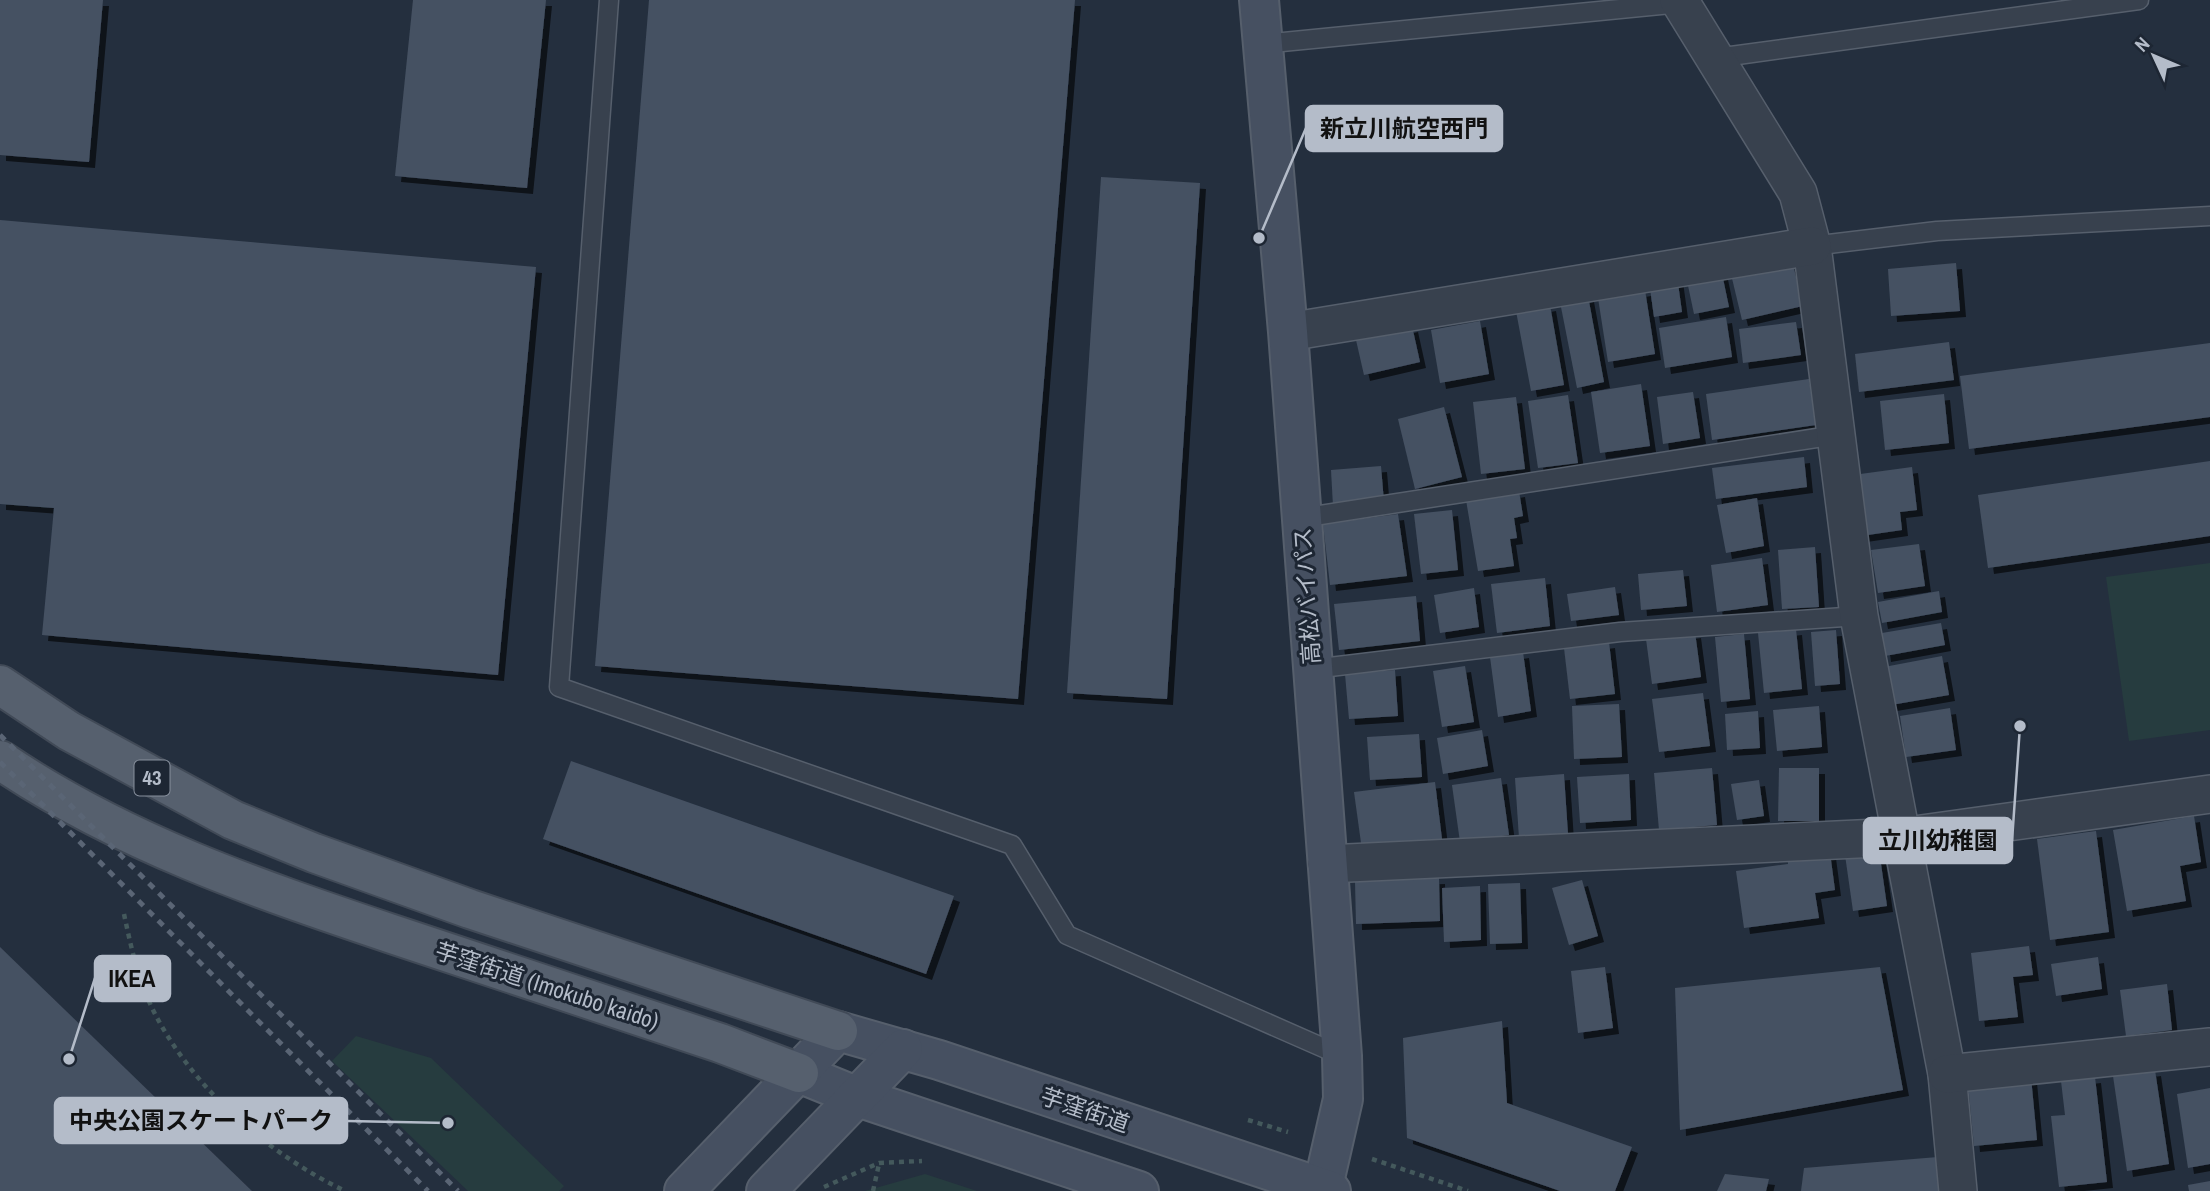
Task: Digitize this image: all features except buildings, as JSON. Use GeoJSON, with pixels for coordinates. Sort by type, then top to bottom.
{"type":"FeatureCollection","features":[{"type":"Feature","properties":{"kind":"main road","name":"43"},"geometry":{"type":"LineString","coordinates":[[0,685],[69,730],[233,820],[313,853],[470,909],[838,1031]]}},
{"type":"Feature","properties":{"kind":"main road","name":"芋窪街道 (Imokubo kaido)"},"geometry":{"type":"LineString","coordinates":[[0,760],[44,790],[129,836],[219,875],[720,1043],[799,1073]]}},
{"type":"Feature","properties":{"kind":"street","name":"高松バイパス"},"geometry":{"type":"LineString","coordinates":[[1259,0],[1288,332],[1342,1056],[1343,1099],[1325,1190]]}},
{"type":"Feature","properties":{"kind":"street"},"geometry":{"type":"LineString","coordinates":[[1680,2],[1798,192],[1812,246],[1859,616],[1947,1074],[1958,1191]]}},
{"type":"Feature","properties":{"kind":"street"},"geometry":{"type":"LineString","coordinates":[[1288,332],[1812,246]]}},
{"type":"Feature","properties":{"kind":"street"},"geometry":{"type":"LineString","coordinates":[[1327,864],[1900,837],[2210,793]]}},
{"type":"Feature","properties":{"kind":"street"},"geometry":{"type":"LineString","coordinates":[[684,1191],[838,1031]]}},
{"type":"Feature","properties":{"kind":"street","name":"芋窪街道"},"geometry":{"type":"LineString","coordinates":[[838,1031],[903,1049],[1325,1190]]}},
{"type":"Feature","properties":{"kind":"street"},"geometry":{"type":"LineString","coordinates":[[1947,1074],[2210,1047]]}},
{"type":"Feature","properties":{"kind":"street"},"geometry":{"type":"LineString","coordinates":[[766,1191],[903,1049]]}},
{"type":"Feature","properties":{"kind":"street"},"geometry":{"type":"LineString","coordinates":[[799,1073],[858,1097],[1139,1191]]}},
{"type":"Feature","properties":{"kind":"lane"},"geometry":{"type":"LineString","coordinates":[[610,0],[559,687],[1013,845],[1067,935],[1342,1056]]}},
{"type":"Feature","properties":{"kind":"lane"},"geometry":{"type":"LineString","coordinates":[[1716,58],[2139,0]]}},
{"type":"Feature","properties":{"kind":"lane"},"geometry":{"type":"LineString","coordinates":[[1262,44],[1680,2]]}},
{"type":"Feature","properties":{"kind":"lane"},"geometry":{"type":"LineString","coordinates":[[1812,246],[1937,231],[2210,216]]}},
{"type":"Feature","properties":{"kind":"lane"},"geometry":{"type":"LineString","coordinates":[[1301,518],[1836,435]]}},
{"type":"Feature","properties":{"kind":"lane"},"geometry":{"type":"LineString","coordinates":[[1313,669],[1620,632],[1859,616]]}},
{"type":"Feature","properties":{"kind":"path"},"geometry":{"type":"LineString","coordinates":[[124,914],[133,957],[146,995],[183,1058],[247,1125],[281,1153],[345,1191]]}},
{"type":"Feature","properties":{"kind":"path"},"geometry":{"type":"LineString","coordinates":[[1372,1159],[1468,1191]]}},
{"type":"Feature","properties":{"kind":"path"},"geometry":{"type":"LineString","coordinates":[[820,1191],[854,1172],[879,1163],[919,1160],[931,1164]]}},
{"type":"Feature","properties":{"kind":"path"},"geometry":{"type":"LineString","coordinates":[[873,1191],[879,1163]]}},
{"type":"Feature","properties":{"kind":"green space"},"geometry":{"type":"Polygon","coordinates":[[[2210,563],[2210,730],[2129,741],[2106,577],[2210,563]]]}},
{"type":"Feature","properties":{"kind":"green space"},"geometry":{"type":"Polygon","coordinates":[[[356,1036],[431,1058],[564,1186],[559,1191],[468,1191],[332,1061],[356,1036]]]}},
{"type":"Feature","properties":{"kind":"green space"},"geometry":{"type":"Polygon","coordinates":[[[925,1174],[977,1191],[865,1191],[925,1174]]]}},
{"type":"Feature","properties":{"kind":"railway"},"geometry":{"type":"LineString","coordinates":[[0,735],[458,1191]]}},
{"type":"Feature","properties":{"kind":"railway"},"geometry":{"type":"LineString","coordinates":[[0,762],[428,1191]]}},
{"type":"Feature","properties":{"kind":"place","name":"新立川航空西門"},"geometry":{"type":"Point","coordinates":[1259,238]}},
{"type":"Feature","properties":{"kind":"place","name":"立川幼稚園"},"geometry":{"type":"Point","coordinates":[2020,726]}},
{"type":"Feature","properties":{"kind":"place","name":"IKEA"},"geometry":{"type":"Point","coordinates":[69,1059]}},
{"type":"Feature","properties":{"kind":"place","name":"中央公園スケートパーク"},"geometry":{"type":"Point","coordinates":[448,1123]}}]}
